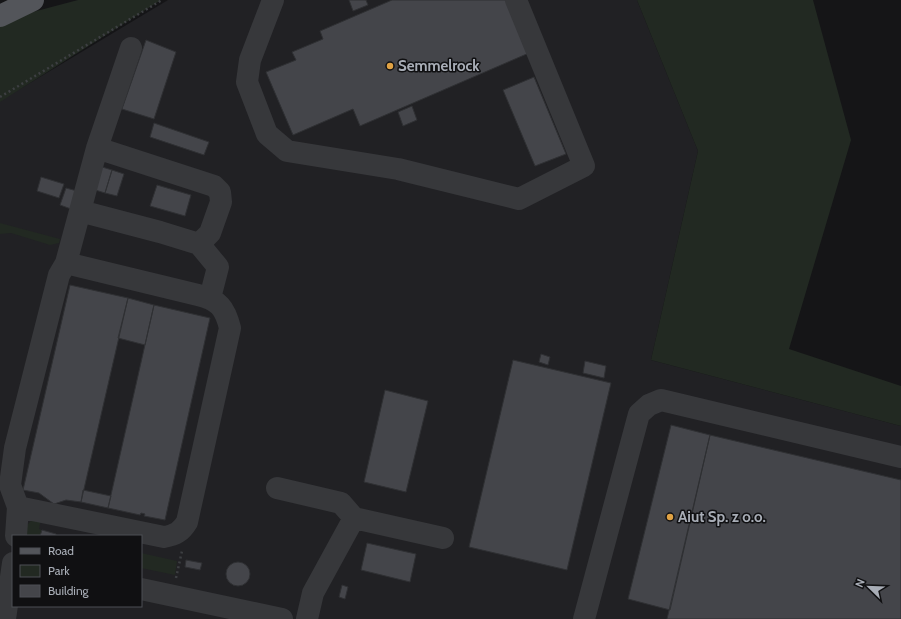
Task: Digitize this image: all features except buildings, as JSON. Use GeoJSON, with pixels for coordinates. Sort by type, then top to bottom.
{"type":"FeatureCollection","features":[{"type":"Feature","properties":{"kind":"main road"},"geometry":{"type":"LineString","coordinates":[[0,16],[33,0]]}},
{"type":"Feature","properties":{"kind":"lane"},"geometry":{"type":"LineString","coordinates":[[274,0],[250,60],[247,82],[267,134],[287,151],[398,169],[519,199],[584,166],[516,0]]}},
{"type":"Feature","properties":{"kind":"lane"},"geometry":{"type":"LineString","coordinates":[[16,535],[18,507],[10,485],[15,448],[59,275],[66,263],[97,148],[131,48]]}},
{"type":"Feature","properties":{"kind":"lane"},"geometry":{"type":"LineString","coordinates":[[97,148],[214,186],[220,192],[221,202],[210,233],[199,244]]}},
{"type":"Feature","properties":{"kind":"lane"},"geometry":{"type":"LineString","coordinates":[[80,212],[160,232],[199,244],[218,267],[210,298]]}},
{"type":"Feature","properties":{"kind":"lane"},"geometry":{"type":"LineString","coordinates":[[18,507],[164,538],[174,536],[182,530],[187,522],[230,328],[226,314],[216,301],[210,298],[66,263]]}},
{"type":"Feature","properties":{"kind":"lane"},"geometry":{"type":"LineString","coordinates":[[584,619],[638,414],[649,405],[661,400],[901,457]]}},
{"type":"Feature","properties":{"kind":"lane"},"geometry":{"type":"LineString","coordinates":[[277,488],[341,503],[354,518],[443,538]]}},
{"type":"Feature","properties":{"kind":"lane"},"geometry":{"type":"LineString","coordinates":[[307,619],[312,593],[354,518]]}},
{"type":"Feature","properties":{"kind":"lane"},"geometry":{"type":"LineString","coordinates":[[0,559],[12,562]]}},
{"type":"Feature","properties":{"kind":"lane"},"geometry":{"type":"LineString","coordinates":[[6,619],[12,570]]}},
{"type":"Feature","properties":{"kind":"lane"},"geometry":{"type":"LineString","coordinates":[[142,589],[282,619]]}},
{"type":"Feature","properties":{"kind":"path"},"geometry":{"type":"LineString","coordinates":[[0,97],[162,0]]}},
{"type":"Feature","properties":{"kind":"path"},"geometry":{"type":"LineString","coordinates":[[172,596],[182,549]]}},
{"type":"Feature","properties":{"kind":"shaded area"},"geometry":{"type":"Polygon","coordinates":[[[168,0],[637,0],[698,151],[651,360],[901,426],[901,619],[0,619],[0,101],[168,0]]]}},
{"type":"Feature","properties":{"kind":"green space"},"geometry":{"type":"Polygon","coordinates":[[[78,0],[161,0],[0,102],[0,27],[29,13],[78,0]]]}},
{"type":"Feature","properties":{"kind":"green space"},"geometry":{"type":"Polygon","coordinates":[[[637,0],[813,0],[851,140],[789,349],[901,386],[901,426],[651,360],[698,151],[637,0]]]}},
{"type":"Feature","properties":{"kind":"green space"},"geometry":{"type":"Polygon","coordinates":[[[0,223],[60,239],[59,243],[50,245],[11,233],[0,234],[0,223]]]}},
{"type":"Feature","properties":{"kind":"green space"},"geometry":{"type":"Polygon","coordinates":[[[41,519],[39,529],[42,530],[41,535],[26,535],[27,525],[32,520],[41,519]]]}},
{"type":"Feature","properties":{"kind":"green space"},"geometry":{"type":"Polygon","coordinates":[[[142,553],[177,561],[175,575],[142,568],[142,553]]]}},
{"type":"Feature","properties":{"kind":"place","name":"Semmelrock"},"geometry":{"type":"Point","coordinates":[390,66]}},
{"type":"Feature","properties":{"kind":"place","name":"Aiut Sp. z o.o."},"geometry":{"type":"Point","coordinates":[670,517]}}]}
